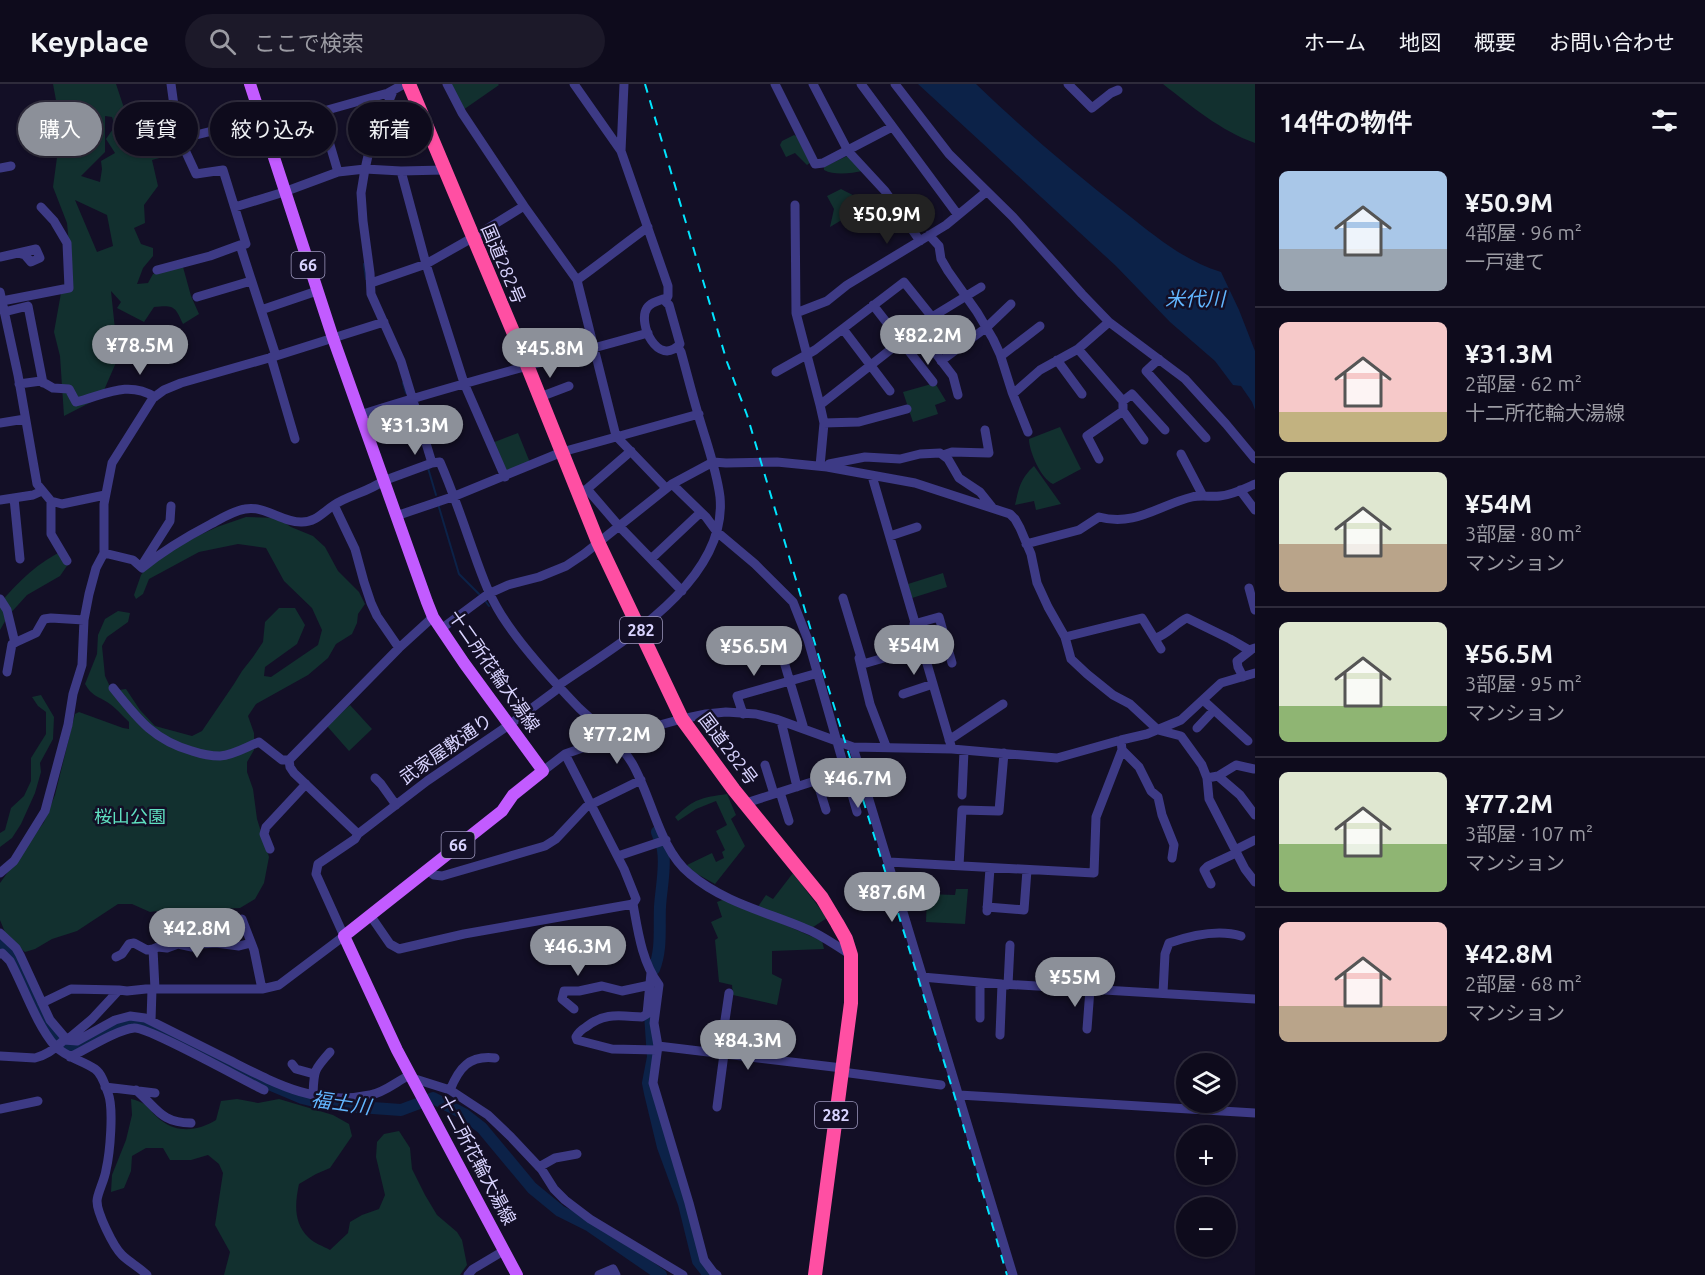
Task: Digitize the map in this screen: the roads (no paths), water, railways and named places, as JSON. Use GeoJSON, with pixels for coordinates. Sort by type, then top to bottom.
{"type":"FeatureCollection","features":[{"type":"Feature","properties":{"kind":"highway","name":"国道282号"},"geometry":{"type":"LineString","coordinates":[[408,84],[562,452],[583,490],[598,542],[682,719],[734,790],[822,898],[846,939],[851,956],[851,1003],[815,1275]]}},
{"type":"Feature","properties":{"kind":"main road","name":"十二所花輪大湯線"},"geometry":{"type":"LineString","coordinates":[[250,84],[256,102]]}},
{"type":"Feature","properties":{"kind":"main road","name":"十二所花輪大湯線"},"geometry":{"type":"LineString","coordinates":[[273,156],[333,338],[433,617],[543,771]]}},
{"type":"Feature","properties":{"kind":"main road","name":"66"},"geometry":{"type":"LineString","coordinates":[[344,936],[502,811],[513,795],[543,771]]}},
{"type":"Feature","properties":{"kind":"main road","name":"十二所花輪大湯線"},"geometry":{"type":"LineString","coordinates":[[344,936],[397,1050],[517,1275]]}},
{"type":"Feature","properties":{"kind":"street"},"geometry":{"type":"LineString","coordinates":[[173,102],[171,86],[183,84]]}},
{"type":"Feature","properties":{"kind":"street"},"geometry":{"type":"LineString","coordinates":[[336,107],[393,91],[404,84]]}},
{"type":"Feature","properties":{"kind":"street"},"geometry":{"type":"LineString","coordinates":[[447,84],[462,112],[524,206],[577,280],[616,436],[669,486],[701,512],[717,532],[756,564],[794,602],[818,673],[856,812]]}},
{"type":"Feature","properties":{"kind":"street"},"geometry":{"type":"LineString","coordinates":[[574,84],[621,151]]}},
{"type":"Feature","properties":{"kind":"street"},"geometry":{"type":"LineString","coordinates":[[621,151],[624,84]]}},
{"type":"Feature","properties":{"kind":"street"},"geometry":{"type":"LineString","coordinates":[[775,84],[815,164],[823,163],[848,151],[892,127]]}},
{"type":"Feature","properties":{"kind":"street"},"geometry":{"type":"LineString","coordinates":[[813,84],[848,151],[885,191],[920,241]]}},
{"type":"Feature","properties":{"kind":"street"},"geometry":{"type":"LineString","coordinates":[[861,84],[958,215]]}},
{"type":"Feature","properties":{"kind":"street"},"geometry":{"type":"LineString","coordinates":[[895,84],[949,154],[1031,236],[1082,294],[1109,322],[1185,379],[1255,459]]}},
{"type":"Feature","properties":{"kind":"street"},"geometry":{"type":"LineString","coordinates":[[1068,84],[1092,108],[1118,90]]}},
{"type":"Feature","properties":{"kind":"street"},"geometry":{"type":"LineString","coordinates":[[393,91],[370,147],[361,193],[371,294],[411,398],[418,427],[432,463]]}},
{"type":"Feature","properties":{"kind":"street","name":"武家屋敷通り"},"geometry":{"type":"LineString","coordinates":[[344,936],[316,874],[318,864],[355,839],[358,834],[446,767],[509,725],[555,692],[559,685],[640,629],[682,591],[711,549],[717,532],[720,499],[713,462],[678,347],[679,339],[666,300],[668,286],[621,151]]}},
{"type":"Feature","properties":{"kind":"street"},"geometry":{"type":"LineString","coordinates":[[157,270],[246,244],[223,170],[196,174],[188,156]]}},
{"type":"Feature","properties":{"kind":"street"},"geometry":{"type":"LineString","coordinates":[[333,156],[338,172]]}},
{"type":"Feature","properties":{"kind":"street"},"geometry":{"type":"LineString","coordinates":[[0,168],[11,166]]}},
{"type":"Feature","properties":{"kind":"street"},"geometry":{"type":"LineString","coordinates":[[235,207],[338,172],[365,169],[444,170]]}},
{"type":"Feature","properties":{"kind":"street"},"geometry":{"type":"LineString","coordinates":[[401,171],[426,264],[464,383],[505,477]]}},
{"type":"Feature","properties":{"kind":"street"},"geometry":{"type":"LineString","coordinates":[[796,313],[827,301],[847,285],[946,225],[986,192]]}},
{"type":"Feature","properties":{"kind":"street"},"geometry":{"type":"LineString","coordinates":[[371,282],[426,264],[524,206]]}},
{"type":"Feature","properties":{"kind":"street"},"geometry":{"type":"LineString","coordinates":[[795,206],[796,313],[824,423],[824,467]]}},
{"type":"Feature","properties":{"kind":"street"},"geometry":{"type":"LineString","coordinates":[[41,207],[54,221],[67,243],[69,288],[1,296],[4,333],[19,384],[38,484],[42,491],[51,501],[62,504],[105,495]]}},
{"type":"Feature","properties":{"kind":"street"},"geometry":{"type":"LineString","coordinates":[[577,280],[648,227]]}},
{"type":"Feature","properties":{"kind":"street"},"geometry":{"type":"LineString","coordinates":[[929,235],[939,246],[941,259],[987,327],[1001,356],[1028,432]]}},
{"type":"Feature","properties":{"kind":"street"},"geometry":{"type":"LineString","coordinates":[[240,245],[274,356],[295,440]]}},
{"type":"Feature","properties":{"kind":"street"},"geometry":{"type":"LineString","coordinates":[[0,257],[18,253]]}},
{"type":"Feature","properties":{"kind":"street"},"geometry":{"type":"LineString","coordinates":[[197,297],[251,281]]}},
{"type":"Feature","properties":{"kind":"street"},"geometry":{"type":"LineString","coordinates":[[776,372],[808,355],[904,282],[932,317]]}},
{"type":"Feature","properties":{"kind":"street"},"geometry":{"type":"LineString","coordinates":[[820,405],[932,317],[981,287]]}},
{"type":"Feature","properties":{"kind":"street"},"geometry":{"type":"LineString","coordinates":[[261,310],[317,291]]}},
{"type":"Feature","properties":{"kind":"street"},"geometry":{"type":"LineString","coordinates":[[666,300],[657,301],[647,308],[645,316],[648,333],[654,345],[659,348],[668,350],[678,347]]}},
{"type":"Feature","properties":{"kind":"street"},"geometry":{"type":"LineString","coordinates":[[941,360],[987,327],[1011,304]]}},
{"type":"Feature","properties":{"kind":"street"},"geometry":{"type":"LineString","coordinates":[[873,305],[933,381]]}},
{"type":"Feature","properties":{"kind":"street"},"geometry":{"type":"LineString","coordinates":[[4,312],[28,306],[43,383]]}},
{"type":"Feature","properties":{"kind":"street"},"geometry":{"type":"LineString","coordinates":[[1013,394],[1040,370],[1078,349],[1109,322]]}},
{"type":"Feature","properties":{"kind":"street"},"geometry":{"type":"LineString","coordinates":[[0,873],[14,861],[45,811],[61,756],[73,694],[82,665],[84,620],[96,568],[104,553],[105,495],[112,463],[155,397],[180,383],[381,323]]}},
{"type":"Feature","properties":{"kind":"street"},"geometry":{"type":"LineString","coordinates":[[1001,356],[1040,326]]}},
{"type":"Feature","properties":{"kind":"street"},"geometry":{"type":"LineString","coordinates":[[843,329],[890,391]]}},
{"type":"Feature","properties":{"kind":"street"},"geometry":{"type":"LineString","coordinates":[[917,329],[953,376],[958,395]]}},
{"type":"Feature","properties":{"kind":"street"},"geometry":{"type":"LineString","coordinates":[[360,415],[411,398],[648,333]]}},
{"type":"Feature","properties":{"kind":"street"},"geometry":{"type":"LineString","coordinates":[[1078,349],[1123,406],[1144,440]]}},
{"type":"Feature","properties":{"kind":"street"},"geometry":{"type":"LineString","coordinates":[[1159,359],[1146,371],[1206,438]]}},
{"type":"Feature","properties":{"kind":"street"},"geometry":{"type":"LineString","coordinates":[[1057,360],[1082,394]]}},
{"type":"Feature","properties":{"kind":"street"},"geometry":{"type":"LineString","coordinates":[[19,384],[41,381],[53,387],[69,389],[76,402],[128,389],[145,391],[155,397]]}},
{"type":"Feature","properties":{"kind":"street"},"geometry":{"type":"LineString","coordinates":[[540,397],[569,386]]}},
{"type":"Feature","properties":{"kind":"street"},"geometry":{"type":"LineString","coordinates":[[1099,459],[1087,436],[1123,406],[1132,394],[1166,430]]}},
{"type":"Feature","properties":{"kind":"street"},"geometry":{"type":"LineString","coordinates":[[824,423],[860,422],[907,408]]}},
{"type":"Feature","properties":{"kind":"street"},"geometry":{"type":"LineString","coordinates":[[396,516],[505,477],[562,452],[699,414]]}},
{"type":"Feature","properties":{"kind":"street"},"geometry":{"type":"LineString","coordinates":[[0,423],[25,419]]}},
{"type":"Feature","properties":{"kind":"street"},"geometry":{"type":"LineString","coordinates":[[398,429],[412,425],[418,427]]}},
{"type":"Feature","properties":{"kind":"street"},"geometry":{"type":"LineString","coordinates":[[943,455],[952,452],[989,453],[985,430]]}},
{"type":"Feature","properties":{"kind":"street"},"geometry":{"type":"LineString","coordinates":[[631,451],[583,490],[682,591]]}},
{"type":"Feature","properties":{"kind":"street"},"geometry":{"type":"LineString","coordinates":[[824,467],[865,457],[900,459],[920,454],[940,453],[948,459],[959,478],[980,492],[992,507]]}},
{"type":"Feature","properties":{"kind":"street"},"geometry":{"type":"LineString","coordinates":[[1181,454],[1203,496]]}},
{"type":"Feature","properties":{"kind":"street"},"geometry":{"type":"LineString","coordinates":[[104,553],[133,560],[142,568],[175,543],[232,513],[247,508],[269,512],[302,523],[322,516],[334,505],[377,486],[383,481],[440,462],[455,496],[488,594],[507,624],[559,685],[632,761],[663,841],[679,865],[711,889],[744,906],[807,929],[851,956]]}},
{"type":"Feature","properties":{"kind":"street"},"geometry":{"type":"LineString","coordinates":[[441,629],[488,594],[566,566],[669,486],[713,462],[777,462],[824,467],[915,483],[992,507],[1010,514],[1015,519],[1031,554],[1037,583],[1065,637],[1071,659],[1113,695],[1130,704],[1158,730],[1180,736],[1202,765],[1207,778],[1209,798],[1245,869],[1255,882]]}},
{"type":"Feature","properties":{"kind":"street"},"geometry":{"type":"LineString","coordinates":[[872,476],[951,745]]}},
{"type":"Feature","properties":{"kind":"street"},"geometry":{"type":"LineString","coordinates":[[1026,544],[1079,530],[1099,517],[1128,520],[1157,511],[1175,501],[1196,496],[1221,496],[1255,484]]}},
{"type":"Feature","properties":{"kind":"street"},"geometry":{"type":"LineString","coordinates":[[1240,490],[1255,510]]}},
{"type":"Feature","properties":{"kind":"street"},"geometry":{"type":"LineString","coordinates":[[0,500],[33,495],[42,491]]}},
{"type":"Feature","properties":{"kind":"street"},"geometry":{"type":"LineString","coordinates":[[14,498],[20,560]]}},
{"type":"Feature","properties":{"kind":"street"},"geometry":{"type":"LineString","coordinates":[[51,501],[51,534],[67,561]]}},
{"type":"Feature","properties":{"kind":"street"},"geometry":{"type":"LineString","coordinates":[[334,505],[355,549],[371,603],[399,648]]}},
{"type":"Feature","properties":{"kind":"street"},"geometry":{"type":"LineString","coordinates":[[140,566],[147,560],[170,521],[171,506]]}},
{"type":"Feature","properties":{"kind":"street"},"geometry":{"type":"LineString","coordinates":[[651,559],[701,512]]}},
{"type":"Feature","properties":{"kind":"street"},"geometry":{"type":"LineString","coordinates":[[890,536],[917,527]]}},
{"type":"Feature","properties":{"kind":"street"},"geometry":{"type":"LineString","coordinates":[[1250,588],[1255,610]]}},
{"type":"Feature","properties":{"kind":"street"},"geometry":{"type":"LineString","coordinates":[[843,598],[863,664],[922,647]]}},
{"type":"Feature","properties":{"kind":"street"},"geometry":{"type":"LineString","coordinates":[[0,599],[7,610],[15,643]]}},
{"type":"Feature","properties":{"kind":"street"},"geometry":{"type":"LineString","coordinates":[[113,688],[150,731],[174,746],[203,755],[220,756],[234,753],[259,742],[282,760],[289,760],[399,648],[433,617]]}},
{"type":"Feature","properties":{"kind":"street"},"geometry":{"type":"LineString","coordinates":[[915,624],[939,617],[952,663]]}},
{"type":"Feature","properties":{"kind":"street"},"geometry":{"type":"LineString","coordinates":[[1065,637],[1142,618],[1161,649]]}},
{"type":"Feature","properties":{"kind":"street"},"geometry":{"type":"LineString","coordinates":[[1156,638],[1187,618],[1249,650],[1253,649]]}},
{"type":"Feature","properties":{"kind":"street"},"geometry":{"type":"LineString","coordinates":[[7,672],[12,644],[36,633],[44,619],[84,620]]}},
{"type":"Feature","properties":{"kind":"street"},"geometry":{"type":"LineString","coordinates":[[1243,676],[1237,661],[1253,649]]}},
{"type":"Feature","properties":{"kind":"street"},"geometry":{"type":"LineString","coordinates":[[782,655],[804,729]]}},
{"type":"Feature","properties":{"kind":"street"},"geometry":{"type":"LineString","coordinates":[[861,657],[858,659],[870,704],[886,747]]}},
{"type":"Feature","properties":{"kind":"street"},"geometry":{"type":"LineString","coordinates":[[743,714],[737,696],[818,673]]}},
{"type":"Feature","properties":{"kind":"street"},"geometry":{"type":"LineString","coordinates":[[543,771],[565,754],[611,738],[682,719],[726,712],[756,714],[853,747],[951,745],[964,751],[1057,758],[1158,730],[1181,720],[1221,683],[1255,673]]}},
{"type":"Feature","properties":{"kind":"street"},"geometry":{"type":"LineString","coordinates":[[903,694],[933,684]]}},
{"type":"Feature","properties":{"kind":"street"},"geometry":{"type":"LineString","coordinates":[[1203,700],[1248,741]]}},
{"type":"Feature","properties":{"kind":"street"},"geometry":{"type":"LineString","coordinates":[[951,745],[1003,704]]}},
{"type":"Feature","properties":{"kind":"street"},"geometry":{"type":"LineString","coordinates":[[1197,728],[1214,710]]}},
{"type":"Feature","properties":{"kind":"street"},"geometry":{"type":"LineString","coordinates":[[781,721],[797,787]]}},
{"type":"Feature","properties":{"kind":"street"},"geometry":{"type":"LineString","coordinates":[[889,862],[1094,873],[1096,817],[1122,750],[1121,740]]}},
{"type":"Feature","properties":{"kind":"street"},"geometry":{"type":"LineString","coordinates":[[853,747],[1013,1275]]}},
{"type":"Feature","properties":{"kind":"street"},"geometry":{"type":"LineString","coordinates":[[1122,750],[1140,766],[1151,792],[1158,797],[1162,815],[1174,845],[1172,858]]}},
{"type":"Feature","properties":{"kind":"street"},"geometry":{"type":"LineString","coordinates":[[962,795],[964,751]]}},
{"type":"Feature","properties":{"kind":"street"},"geometry":{"type":"LineString","coordinates":[[959,866],[962,810],[999,811],[1004,753]]}},
{"type":"Feature","properties":{"kind":"street"},"geometry":{"type":"LineString","coordinates":[[565,754],[618,856],[636,899],[633,904],[640,944],[659,986],[654,1023],[654,1083],[704,1260],[712,1272],[717,1275]]}},
{"type":"Feature","properties":{"kind":"street"},"geometry":{"type":"LineString","coordinates":[[289,760],[290,767],[358,834]]}},
{"type":"Feature","properties":{"kind":"street"},"geometry":{"type":"LineString","coordinates":[[765,765],[789,821]]}},
{"type":"Feature","properties":{"kind":"street"},"geometry":{"type":"LineString","coordinates":[[1207,778],[1218,776],[1236,765],[1254,769]]}},
{"type":"Feature","properties":{"kind":"street"},"geometry":{"type":"LineString","coordinates":[[746,803],[846,771]]}},
{"type":"Feature","properties":{"kind":"street"},"geometry":{"type":"LineString","coordinates":[[1218,776],[1240,795],[1255,815]]}},
{"type":"Feature","properties":{"kind":"street"},"geometry":{"type":"LineString","coordinates":[[375,778],[396,805]]}},
{"type":"Feature","properties":{"kind":"street"},"geometry":{"type":"LineString","coordinates":[[427,870],[434,875],[442,876],[545,846],[556,839],[591,803],[641,780]]}},
{"type":"Feature","properties":{"kind":"street"},"geometry":{"type":"LineString","coordinates":[[816,781],[826,810]]}},
{"type":"Feature","properties":{"kind":"street"},"geometry":{"type":"LineString","coordinates":[[270,849],[264,834],[266,827],[306,784]]}},
{"type":"Feature","properties":{"kind":"street"},"geometry":{"type":"LineString","coordinates":[[1211,885],[1204,870],[1255,840]]}},
{"type":"Feature","properties":{"kind":"street"},"geometry":{"type":"LineString","coordinates":[[618,856],[663,841]]}},
{"type":"Feature","properties":{"kind":"street"},"geometry":{"type":"LineString","coordinates":[[990,868],[987,910],[1023,910],[1027,870]]}},
{"type":"Feature","properties":{"kind":"street"},"geometry":{"type":"LineString","coordinates":[[370,915],[390,944],[399,949],[464,934],[633,904]]}},
{"type":"Feature","properties":{"kind":"street"},"geometry":{"type":"LineString","coordinates":[[242,919],[251,943],[262,989]]}},
{"type":"Feature","properties":{"kind":"street"},"geometry":{"type":"LineString","coordinates":[[1163,993],[1165,954],[1169,944],[1217,932],[1229,932],[1241,936]]}},
{"type":"Feature","properties":{"kind":"street"},"geometry":{"type":"LineString","coordinates":[[0,933],[20,955],[70,1057],[95,1069],[100,1074],[111,1107],[111,1120],[107,1169],[97,1199],[99,1211],[104,1225],[121,1254],[147,1275]]}},
{"type":"Feature","properties":{"kind":"street"},"geometry":{"type":"LineString","coordinates":[[42,1002],[71,989],[128,991],[262,989],[279,985],[344,936]]}},
{"type":"Feature","properties":{"kind":"street"},"geometry":{"type":"LineString","coordinates":[[116,957],[122,954],[129,944],[134,943],[147,950],[158,947],[167,948],[178,944],[192,946],[216,943],[239,946],[251,943]]}},
{"type":"Feature","properties":{"kind":"street"},"geometry":{"type":"LineString","coordinates":[[1000,1035],[1010,945]]}},
{"type":"Feature","properties":{"kind":"street"},"geometry":{"type":"LineString","coordinates":[[152,1021],[153,949]]}},
{"type":"Feature","properties":{"kind":"street"},"geometry":{"type":"LineString","coordinates":[[0,954],[2,953],[10,961],[44,1031],[62,1043],[77,1041],[115,1020],[130,1016],[152,1021],[266,1079],[302,1093],[324,1098],[372,1095],[411,1077],[450,1090],[488,1115],[511,1137],[539,1167],[554,1190],[564,1200],[590,1219],[683,1275]]}},
{"type":"Feature","properties":{"kind":"street"},"geometry":{"type":"LineString","coordinates":[[651,971],[647,1014],[642,1017],[606,1016],[591,1022],[578,1033],[577,1040],[605,1047],[722,1054],[941,1085]]}},
{"type":"Feature","properties":{"kind":"street"},"geometry":{"type":"LineString","coordinates":[[922,977],[980,983],[1255,999]]}},
{"type":"Feature","properties":{"kind":"street"},"geometry":{"type":"LineString","coordinates":[[980,983],[980,1018]]}},
{"type":"Feature","properties":{"kind":"street"},"geometry":{"type":"LineString","coordinates":[[574,1009],[562,999],[564,991],[602,986],[622,991],[650,985]]}},
{"type":"Feature","properties":{"kind":"street"},"geometry":{"type":"LineString","coordinates":[[1087,1029],[1090,989]]}},
{"type":"Feature","properties":{"kind":"street"},"geometry":{"type":"LineString","coordinates":[[0,1056],[35,1058],[47,1054],[92,1019],[118,990]]}},
{"type":"Feature","properties":{"kind":"street"},"geometry":{"type":"LineString","coordinates":[[717,1107],[729,993]]}},
{"type":"Feature","properties":{"kind":"street"},"geometry":{"type":"LineString","coordinates":[[70,1057],[123,1030],[136,1027],[188,1050],[264,1090]]}},
{"type":"Feature","properties":{"kind":"street"},"geometry":{"type":"LineString","coordinates":[[313,1095],[314,1074],[330,1052]]}},
{"type":"Feature","properties":{"kind":"street"},"geometry":{"type":"LineString","coordinates":[[450,1090],[457,1073],[465,1065],[481,1057],[495,1058]]}},
{"type":"Feature","properties":{"kind":"street"},"geometry":{"type":"LineString","coordinates":[[292,1064],[296,1069],[314,1074]]}},
{"type":"Feature","properties":{"kind":"street"},"geometry":{"type":"LineString","coordinates":[[105,1087],[155,1093]]}},
{"type":"Feature","properties":{"kind":"street"},"geometry":{"type":"LineString","coordinates":[[136,1090],[170,1121],[191,1123]]}},
{"type":"Feature","properties":{"kind":"street"},"geometry":{"type":"LineString","coordinates":[[958,1095],[1255,1113]]}},
{"type":"Feature","properties":{"kind":"street"},"geometry":{"type":"LineString","coordinates":[[0,1108],[38,1101]]}},
{"type":"Feature","properties":{"kind":"street"},"geometry":{"type":"LineString","coordinates":[[539,1167],[555,1158],[577,1154]]}},
{"type":"Feature","properties":{"kind":"street"},"geometry":{"type":"LineString","coordinates":[[468,1275],[505,1251]]}},
{"type":"Feature","properties":{"kind":"street"},"geometry":{"type":"LineString","coordinates":[[599,1275],[613,1269],[616,1275]]}},
{"type":"Feature","properties":{"kind":"water","name":"米代川"},"geometry":{"type":"Polygon","coordinates":[[[918,84],[976,84],[1088,183],[1171,248],[1195,262],[1221,272],[1255,351],[1255,410],[1241,386],[1233,385],[1215,361],[1170,322],[1116,266],[918,84]]]}},
{"type":"Feature","properties":{"kind":"waterway"},"geometry":{"type":"LineString","coordinates":[[364,264],[366,279]]}},
{"type":"Feature","properties":{"kind":"waterway"},"geometry":{"type":"LineString","coordinates":[[403,383],[406,393]]}},
{"type":"Feature","properties":{"kind":"waterway"},"geometry":{"type":"LineString","coordinates":[[410,408],[415,422]]}},
{"type":"Feature","properties":{"kind":"waterway"},"geometry":{"type":"LineString","coordinates":[[428,468],[436,495]]}},
{"type":"Feature","properties":{"kind":"waterway"},"geometry":{"type":"LineString","coordinates":[[438,504],[459,574],[480,595]]}},
{"type":"Feature","properties":{"kind":"waterway"},"geometry":{"type":"LineString","coordinates":[[486,602],[489,606]]}},
{"type":"Feature","properties":{"kind":"waterway"},"geometry":{"type":"LineString","coordinates":[[594,728],[600,733]]}},
{"type":"Feature","properties":{"kind":"waterway","name":"福士川"},"geometry":{"type":"LineString","coordinates":[[654,969],[659,946],[664,864],[663,848],[657,832]]}},
{"type":"Feature","properties":{"kind":"waterway","name":"福士川"},"geometry":{"type":"LineString","coordinates":[[0,945],[7,947],[14,954],[47,1025],[66,1044],[73,1047],[80,1046],[120,1024],[145,1023],[229,1067],[302,1098],[330,1105],[401,1110],[433,1098],[464,1114],[482,1128],[532,1188],[560,1211],[590,1226],[661,1275]]}},
{"type":"Feature","properties":{"kind":"waterway","name":"福士川"},"geometry":{"type":"LineString","coordinates":[[650,1014],[653,1057],[648,1083],[650,1093],[663,1147],[684,1204],[698,1261],[709,1275]]}},
{"type":"Feature","properties":{"kind":"railway"},"geometry":{"type":"LineString","coordinates":[[645,84],[727,362],[747,415],[1007,1275]]}},
{"type":"Feature","properties":{"kind":"park label","name":"桜山公園"},"geometry":{"type":"Point","coordinates":[130,817]}}]}
